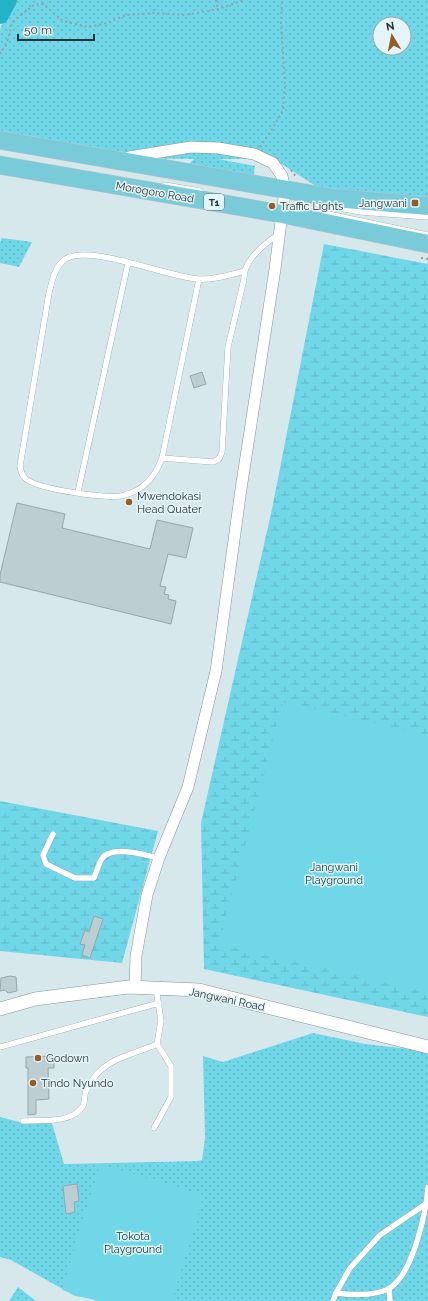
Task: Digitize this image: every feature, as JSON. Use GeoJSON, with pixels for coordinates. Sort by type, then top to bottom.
{"type":"FeatureCollection","features":[{"type":"Feature","properties":{"kind":"highway","name":"Morogoro Road"},"geometry":{"type":"LineString","coordinates":[[0,140],[112,159],[285,200],[428,244]]}},
{"type":"Feature","properties":{"kind":"highway","name":"Morogoro Road"},"geometry":{"type":"LineString","coordinates":[[0,165],[285,200],[351,200],[428,206]]}},
{"type":"Feature","properties":{"kind":"street"},"geometry":{"type":"LineString","coordinates":[[112,159],[191,147],[218,148],[254,154],[273,163],[282,176],[285,200],[216,671],[188,787],[159,858],[146,902],[136,956],[135,987]]}},
{"type":"Feature","properties":{"kind":"street","name":"Jangwani Road"},"geometry":{"type":"LineString","coordinates":[[0,1009],[35,999],[135,987],[199,990],[428,1047]]}},
{"type":"Feature","properties":{"kind":"lane","name":"Morogoro Road"},"geometry":{"type":"LineString","coordinates":[[157,183],[207,192]]}},
{"type":"Feature","properties":{"kind":"lane"},"geometry":{"type":"LineString","coordinates":[[306,202],[361,212],[428,217]]}},
{"type":"Feature","properties":{"kind":"lane"},"geometry":{"type":"LineString","coordinates":[[324,214],[428,235]]}},
{"type":"Feature","properties":{"kind":"lane"},"geometry":{"type":"LineString","coordinates":[[162,458],[213,462],[219,459],[222,452],[228,347],[244,279],[244,271],[262,246],[279,234]]}},
{"type":"Feature","properties":{"kind":"lane"},"geometry":{"type":"LineString","coordinates":[[198,279],[162,458],[154,476],[149,482],[135,492],[111,498],[37,485],[26,479],[21,474],[20,466],[49,293],[56,269],[64,260],[79,255],[104,258],[198,279],[225,276],[244,271]]}},
{"type":"Feature","properties":{"kind":"lane"},"geometry":{"type":"LineString","coordinates":[[78,492],[128,263]]}},
{"type":"Feature","properties":{"kind":"lane"},"geometry":{"type":"LineString","coordinates":[[53,834],[43,855],[46,864],[75,878],[94,878],[102,859],[116,852],[123,851],[159,858]]}},
{"type":"Feature","properties":{"kind":"lane"},"geometry":{"type":"LineString","coordinates":[[154,1128],[171,1098],[171,1066],[157,1044],[160,1021],[159,1002],[156,988]]}},
{"type":"Feature","properties":{"kind":"lane"},"geometry":{"type":"LineString","coordinates":[[0,1047],[159,1002]]}},
{"type":"Feature","properties":{"kind":"lane"},"geometry":{"type":"LineString","coordinates":[[23,1122],[63,1119],[77,1112],[83,1106],[86,1091],[98,1072],[112,1060],[157,1044]]}},
{"type":"Feature","properties":{"kind":"lane"},"geometry":{"type":"LineString","coordinates":[[336,1293],[366,1293],[389,1288],[398,1280],[409,1262],[424,1218],[428,1187]]}},
{"type":"Feature","properties":{"kind":"lane"},"geometry":{"type":"LineString","coordinates":[[333,1301],[350,1268],[380,1235],[427,1203]]}},
{"type":"Feature","properties":{"kind":"lane"},"geometry":{"type":"LineString","coordinates":[[389,1288],[390,1301]]}},
{"type":"Feature","properties":{"kind":"path"},"geometry":{"type":"LineString","coordinates":[[216,0],[218,9]]}},
{"type":"Feature","properties":{"kind":"path"},"geometry":{"type":"LineString","coordinates":[[0,54],[7,42],[13,22],[35,4],[43,4],[62,21],[88,27],[108,23],[126,15],[156,13],[185,15],[218,9],[244,0]]}},
{"type":"Feature","properties":{"kind":"path"},"geometry":{"type":"LineString","coordinates":[[254,154],[273,128],[283,110],[285,86],[281,22],[282,0]]}},
{"type":"Feature","properties":{"kind":"path"},"geometry":{"type":"LineString","coordinates":[[285,200],[290,168]]}},
{"type":"Feature","properties":{"kind":"green space"},"geometry":{"type":"Polygon","coordinates":[[[14,0],[428,0],[428,203],[334,198],[274,159],[218,159],[255,166],[253,181],[186,167],[194,159],[104,158],[0,133],[0,30],[6,11],[14,0]]]}},
{"type":"Feature","properties":{"kind":"green space"},"geometry":{"type":"Polygon","coordinates":[[[2,238],[32,242],[19,267],[0,263],[0,242],[2,238]]]}},
{"type":"Feature","properties":{"kind":"green space"},"geometry":{"type":"Polygon","coordinates":[[[324,244],[428,264],[428,1017],[204,969],[201,823],[272,509],[324,244]]]}},
{"type":"Feature","properties":{"kind":"green space","name":"Jangwani Playground"},"geometry":{"type":"Polygon","coordinates":[[[283,702],[428,735],[428,992],[219,944],[283,702]]]}},
{"type":"Feature","properties":{"kind":"green space"},"geometry":{"type":"Polygon","coordinates":[[[0,801],[158,831],[122,963],[0,951],[0,801]]]}},
{"type":"Feature","properties":{"kind":"green space"},"geometry":{"type":"Polygon","coordinates":[[[313,1033],[365,1044],[428,1051],[428,1301],[105,1301],[75,1296],[11,1260],[0,1257],[0,1117],[27,1124],[51,1120],[64,1164],[202,1160],[205,1138],[203,1056],[223,1062],[313,1033]]]}},
{"type":"Feature","properties":{"kind":"green space","name":"Tokota Playground"},"geometry":{"type":"Polygon","coordinates":[[[100,1164],[204,1195],[172,1301],[98,1301],[62,1290],[100,1164]]]}},
{"type":"Feature","properties":{"kind":"green space"},"geometry":{"type":"Polygon","coordinates":[[[18,1287],[36,1301],[9,1301],[18,1287]]]}},
{"type":"Feature","properties":{"kind":"building"},"geometry":{"type":"Polygon","coordinates":[[[202,372],[206,384],[194,388],[190,376],[202,372]]]}},
{"type":"Feature","properties":{"kind":"building"},"geometry":{"type":"Polygon","coordinates":[[[17,503],[65,514],[62,528],[150,549],[157,520],[193,528],[186,558],[168,554],[160,586],[166,587],[164,594],[169,595],[168,599],[176,601],[171,624],[0,582],[0,575],[17,503]]]}},
{"type":"Feature","properties":{"kind":"building"},"geometry":{"type":"Polygon","coordinates":[[[94,916],[103,919],[90,958],[82,955],[85,945],[80,944],[85,930],[89,932],[94,916]]]}},
{"type":"Feature","properties":{"kind":"building"},"geometry":{"type":"Polygon","coordinates":[[[10,976],[16,977],[17,991],[8,993],[5,990],[0,991],[1,978],[10,976]]]}},
{"type":"Feature","properties":{"kind":"building"},"geometry":{"type":"Polygon","coordinates":[[[54,1056],[54,1068],[48,1068],[49,1099],[36,1100],[36,1114],[28,1115],[28,1068],[26,1068],[26,1057],[54,1056]]]}},
{"type":"Feature","properties":{"kind":"building"},"geometry":{"type":"Polygon","coordinates":[[[77,1184],[79,1201],[74,1202],[75,1212],[66,1214],[63,1186],[77,1184]]]}},
{"type":"Feature","properties":{"kind":"waterway"},"geometry":{"type":"LineString","coordinates":[[0,15],[8,0]]}},
{"type":"Feature","properties":{"kind":"place","name":"Jangwani"},"geometry":{"type":"Point","coordinates":[415,203]}},
{"type":"Feature","properties":{"kind":"place","name":"Traffic Lights"},"geometry":{"type":"Point","coordinates":[272,206]}},
{"type":"Feature","properties":{"kind":"place","name":"Mwendokasi Head Quater"},"geometry":{"type":"Point","coordinates":[129,502]}},
{"type":"Feature","properties":{"kind":"place","name":"Godown"},"geometry":{"type":"Point","coordinates":[38,1058]}},
{"type":"Feature","properties":{"kind":"place","name":"Tindo Nyundo"},"geometry":{"type":"Point","coordinates":[33,1083]}}]}
